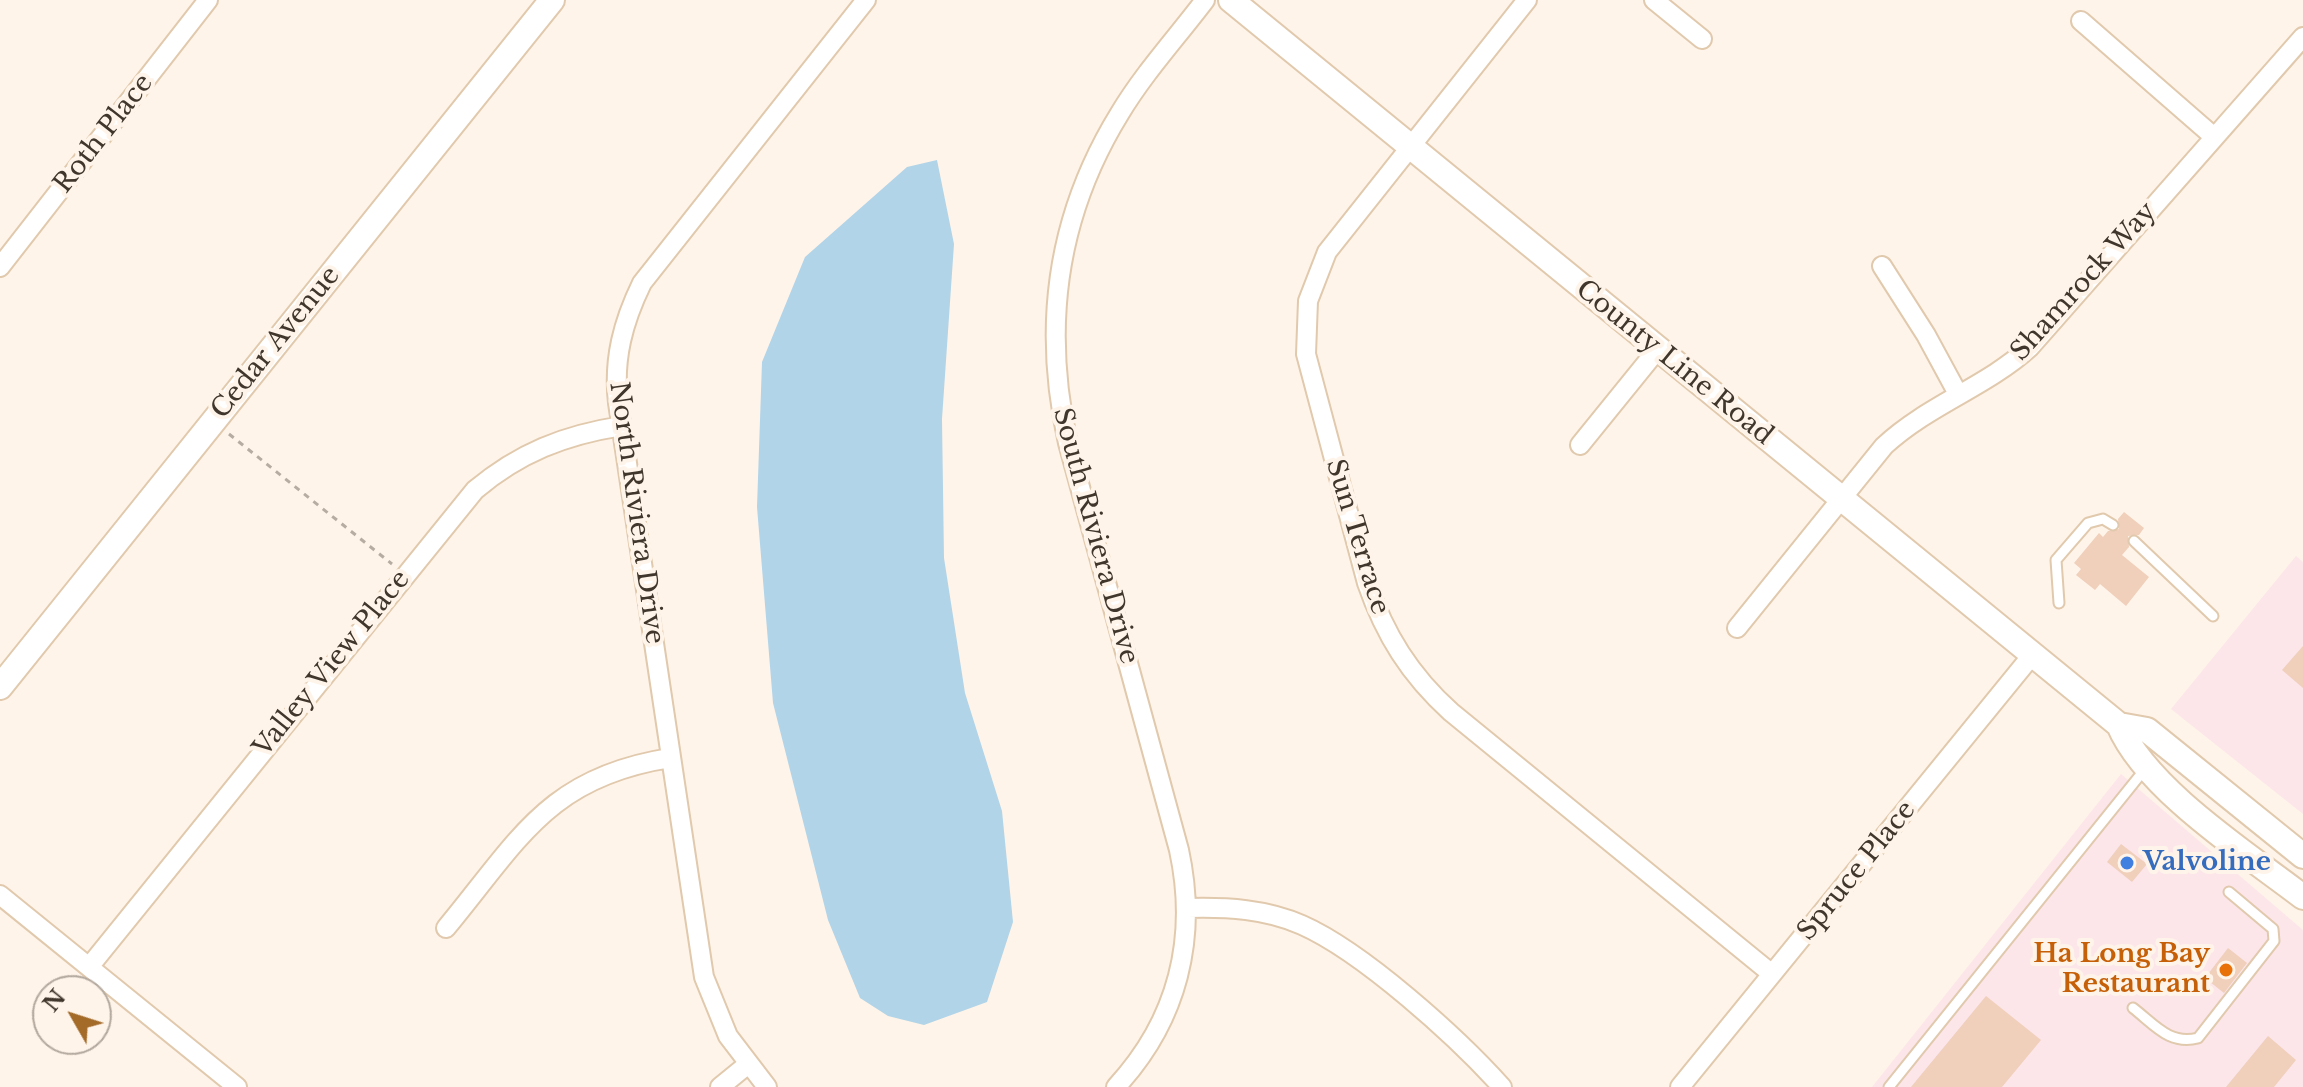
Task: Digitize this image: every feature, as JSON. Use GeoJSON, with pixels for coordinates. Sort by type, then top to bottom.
{"type":"FeatureCollection","features":[{"type":"Feature","properties":{"kind":"street","name":"Roth Place"},"geometry":{"type":"LineString","coordinates":[[0,267],[208,0]]}},
{"type":"Feature","properties":{"kind":"street","name":"Cedar Avenue"},"geometry":{"type":"LineString","coordinates":[[0,687],[552,0]]}},
{"type":"Feature","properties":{"kind":"street","name":"North Riviera Drive"},"geometry":{"type":"LineString","coordinates":[[767,1087],[747,1065],[728,1036],[704,977],[622,426],[617,360],[630,308],[642,283],[866,0]]}},
{"type":"Feature","properties":{"kind":"street","name":"South Riviera Drive"},"geometry":{"type":"LineString","coordinates":[[1117,1087],[1139,1061],[1171,1003],[1184,955],[1188,908],[1179,850],[1059,401],[1054,309],[1069,226],[1100,147],[1122,110],[1205,0]]}},
{"type":"Feature","properties":{"kind":"street","name":"County Line Road"},"geometry":{"type":"LineString","coordinates":[[1231,0],[2119,725]]}},
{"type":"Feature","properties":{"kind":"street","name":"Sun Terrace"},"geometry":{"type":"LineString","coordinates":[[1527,0],[1327,252],[1315,277],[1305,327],[1311,374],[1378,616],[1393,645],[1433,696],[1772,974]]}},
{"type":"Feature","properties":{"kind":"street"},"geometry":{"type":"LineString","coordinates":[[1654,0],[1702,39]]}},
{"type":"Feature","properties":{"kind":"street"},"geometry":{"type":"LineString","coordinates":[[2081,21],[2213,136]]}},
{"type":"Feature","properties":{"kind":"street","name":"Shamrock Way"},"geometry":{"type":"LineString","coordinates":[[1737,628],[1841,498],[1898,433],[2010,365],[2030,347],[2303,37]]}},
{"type":"Feature","properties":{"kind":"street"},"geometry":{"type":"LineString","coordinates":[[1882,266],[1958,394]]}},
{"type":"Feature","properties":{"kind":"street"},"geometry":{"type":"LineString","coordinates":[[1580,445],[1657,350]]}},
{"type":"Feature","properties":{"kind":"street","name":"Valley View Place"},"geometry":{"type":"LineString","coordinates":[[89,967],[454,512],[499,469],[552,442],[622,426]]}},
{"type":"Feature","properties":{"kind":"street","name":"Spruce Place"},"geometry":{"type":"LineString","coordinates":[[1680,1087],[2033,654]]}},
{"type":"Feature","properties":{"kind":"street"},"geometry":{"type":"LineString","coordinates":[[2119,725],[2130,750],[2187,805],[2303,897]]}},
{"type":"Feature","properties":{"kind":"street"},"geometry":{"type":"LineString","coordinates":[[2119,725],[2147,730],[2303,856]]}},
{"type":"Feature","properties":{"kind":"street"},"geometry":{"type":"LineString","coordinates":[[446,928],[528,828],[568,792],[619,767],[670,758]]}},
{"type":"Feature","properties":{"kind":"street"},"geometry":{"type":"LineString","coordinates":[[0,895],[237,1087]]}},
{"type":"Feature","properties":{"kind":"street"},"geometry":{"type":"LineString","coordinates":[[1188,908],[1240,909],[1271,914],[1330,939],[1442,1028],[1502,1087]]}},
{"type":"Feature","properties":{"kind":"street"},"geometry":{"type":"LineString","coordinates":[[720,1087],[747,1065]]}},
{"type":"Feature","properties":{"kind":"lane"},"geometry":{"type":"LineString","coordinates":[[2059,603],[2056,560],[2088,523],[2103,519],[2113,525]]}},
{"type":"Feature","properties":{"kind":"lane"},"geometry":{"type":"LineString","coordinates":[[2134,541],[2213,616]]}},
{"type":"Feature","properties":{"kind":"lane"},"geometry":{"type":"LineString","coordinates":[[1889,1087],[2147,767]]}},
{"type":"Feature","properties":{"kind":"lane"},"geometry":{"type":"LineString","coordinates":[[2133,1008],[2169,1038],[2182,1042],[2198,1038],[2274,941],[2273,929],[2229,892]]}},
{"type":"Feature","properties":{"kind":"path"},"geometry":{"type":"LineString","coordinates":[[213,421],[404,574]]}},
{"type":"Feature","properties":{"kind":"shaded area"},"geometry":{"type":"Polygon","coordinates":[[[2296,556],[2303,562],[2303,814],[2171,709],[2296,556]]]}},
{"type":"Feature","properties":{"kind":"shaded area"},"geometry":{"type":"Polygon","coordinates":[[[2121,774],[2303,930],[2303,1087],[1872,1087],[2121,774]]]}},
{"type":"Feature","properties":{"kind":"water"},"geometry":{"type":"Polygon","coordinates":[[[937,160],[954,244],[942,419],[944,558],[965,693],[1002,811],[1013,922],[987,1002],[924,1025],[888,1016],[860,998],[828,920],[773,703],[757,507],[762,362],[805,257],[907,167],[937,160]]]}},
{"type":"Feature","properties":{"kind":"building"},"geometry":{"type":"Polygon","coordinates":[[[2124,512],[2144,528],[2139,535],[2128,536],[2129,547],[2122,555],[2149,577],[2126,606],[2100,584],[2095,590],[2076,575],[2081,569],[2074,563],[2099,533],[2103,537],[2108,531],[2119,529],[2118,519],[2124,512]]]}},
{"type":"Feature","properties":{"kind":"building"},"geometry":{"type":"Polygon","coordinates":[[[2303,646],[2303,688],[2282,670],[2303,646]]]}},
{"type":"Feature","properties":{"kind":"building","name":"Valvoline"},"geometry":{"type":"Polygon","coordinates":[[[2121,844],[2147,864],[2132,882],[2107,862],[2121,844]]]}},
{"type":"Feature","properties":{"kind":"building","name":"Ha Long Bay Restaurant"},"geometry":{"type":"Polygon","coordinates":[[[2228,948],[2247,963],[2224,993],[2205,978],[2228,948]]]}},
{"type":"Feature","properties":{"kind":"building"},"geometry":{"type":"Polygon","coordinates":[[[1986,996],[2041,1040],[2002,1087],[1911,1087],[1986,996]]]}},
{"type":"Feature","properties":{"kind":"building"},"geometry":{"type":"Polygon","coordinates":[[[2268,1036],[2296,1060],[2274,1087],[2226,1087],[2268,1036]]]}},
{"type":"Feature","properties":{"kind":"place","name":"Valvoline"},"geometry":{"type":"Point","coordinates":[2127,863]}},
{"type":"Feature","properties":{"kind":"place","name":"Ha Long Bay Restaurant"},"geometry":{"type":"Point","coordinates":[2226,970]}}]}
